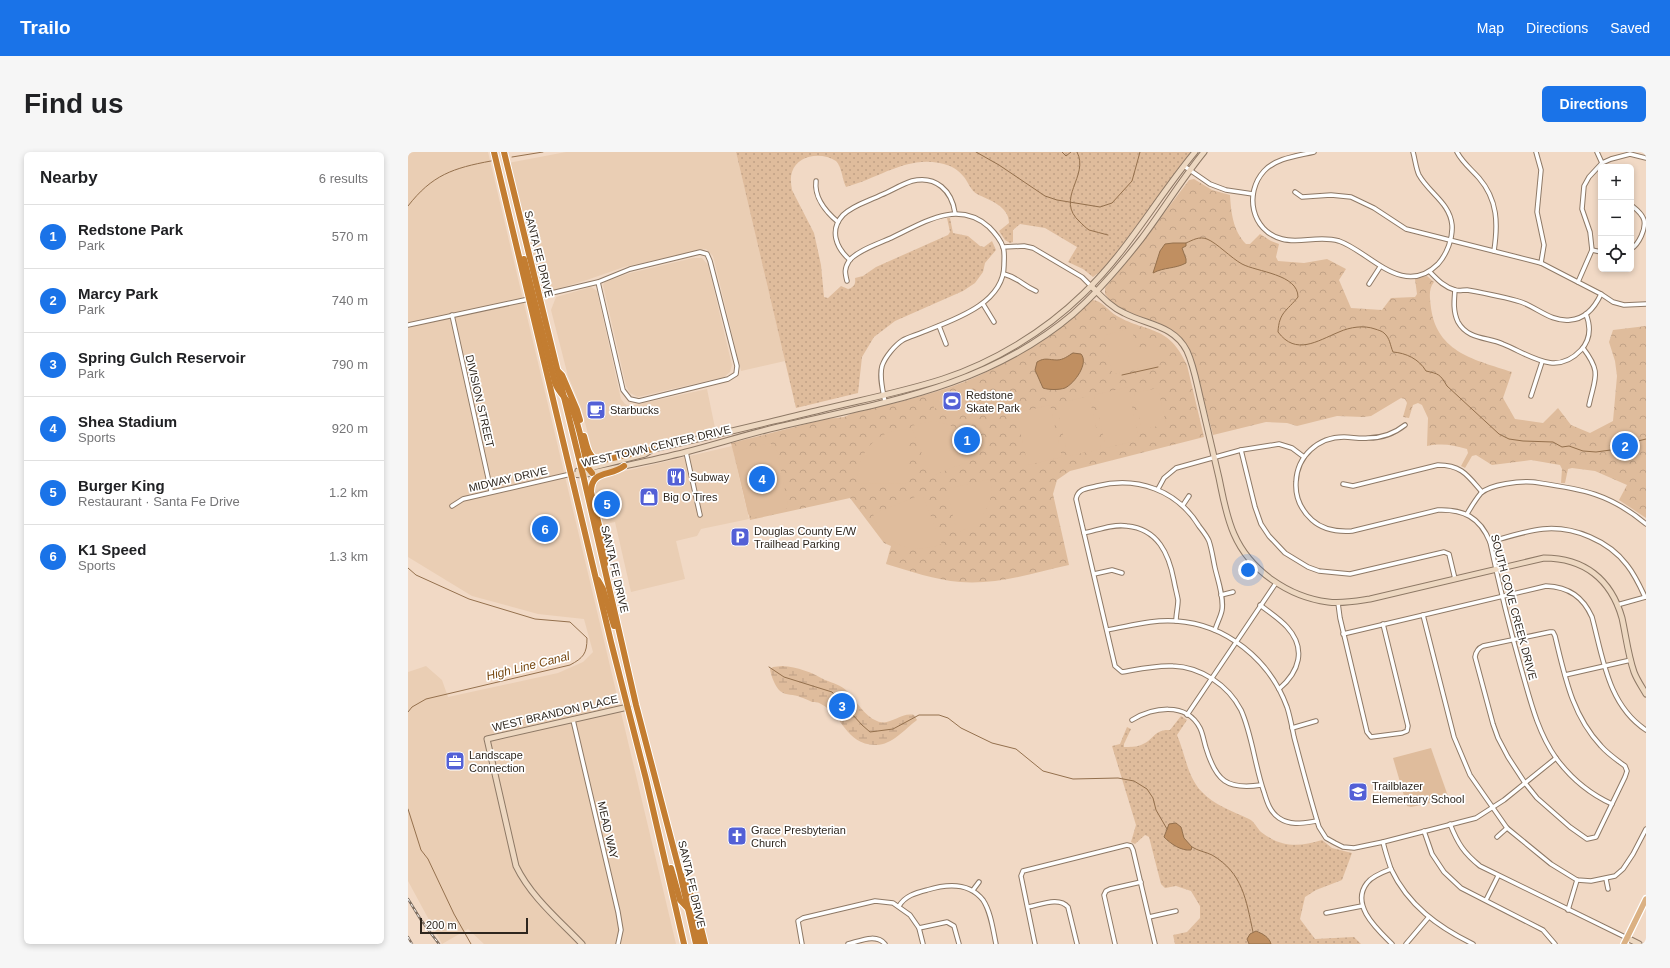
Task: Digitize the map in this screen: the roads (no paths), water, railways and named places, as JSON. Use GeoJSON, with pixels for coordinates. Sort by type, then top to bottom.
{"type":"FeatureCollection","features":[{"type":"Feature","properties":{"kind":"highway","name":"SANTA FE DRIVE"},"geometry":{"type":"LineString","coordinates":[[494,152],[684,944]]}},
{"type":"Feature","properties":{"kind":"highway","name":"SANTA FE DRIVE"},"geometry":{"type":"LineString","coordinates":[[504,152],[556,368],[564,397],[574,413],[605,571],[642,726],[680,873],[696,944]]}},
{"type":"Feature","properties":{"kind":"highway"},"geometry":{"type":"LineString","coordinates":[[510,220],[515,228],[525,263],[555,383],[558,392],[564,397]]}},
{"type":"Feature","properties":{"kind":"highway"},"geometry":{"type":"LineString","coordinates":[[556,368],[562,375],[578,410],[588,450],[594,459],[599,461],[653,449]]}},
{"type":"Feature","properties":{"kind":"highway"},"geometry":{"type":"LineString","coordinates":[[605,571],[606,554],[591,487],[594,479],[599,476],[618,471],[624,466]]}},
{"type":"Feature","properties":{"kind":"highway"},"geometry":{"type":"LineString","coordinates":[[594,571],[603,589],[613,622],[637,722],[642,726]]}},
{"type":"Feature","properties":{"kind":"highway"},"geometry":{"type":"LineString","coordinates":[[643,768],[652,788],[677,894],[680,900],[694,915],[701,944]]}},
{"type":"Feature","properties":{"kind":"highway"},"geometry":{"type":"LineString","coordinates":[[680,873],[685,879],[695,904],[705,944]]}},
{"type":"Feature","properties":{"kind":"main road"},"geometry":{"type":"LineString","coordinates":[[1624,944],[1646,899]]}},
{"type":"Feature","properties":{"kind":"street","name":"WEST TOWN CENTER DRIVE"},"geometry":{"type":"LineString","coordinates":[[586,472],[645,454],[653,449],[884,395],[943,379],[990,359],[1033,334],[1066,309],[1091,286],[1124,249],[1195,152]]}},
{"type":"Feature","properties":{"kind":"street","name":"WEST TOWN CENTER DRIVE"},"geometry":{"type":"LineString","coordinates":[[571,474],[624,466],[686,452],[767,430],[885,402],[938,388],[993,366],[1046,334],[1073,314],[1096,291],[1119,267],[1204,152]]}},
{"type":"Feature","properties":{"kind":"street"},"geometry":{"type":"LineString","coordinates":[[1314,152],[1278,161],[1264,171],[1257,182],[1252,194],[1256,218],[1265,232],[1282,240],[1328,238],[1342,242],[1380,267],[1397,274],[1412,277],[1430,272],[1444,257],[1450,240],[1452,226],[1449,212],[1419,175],[1413,152]]}},
{"type":"Feature","properties":{"kind":"street"},"geometry":{"type":"LineString","coordinates":[[1457,152],[1463,161],[1485,185],[1492,199],[1497,230],[1494,251]]}},
{"type":"Feature","properties":{"kind":"street"},"geometry":{"type":"LineString","coordinates":[[1536,152],[1541,170],[1537,212],[1544,246],[1541,263]]}},
{"type":"Feature","properties":{"kind":"street"},"geometry":{"type":"LineString","coordinates":[[1597,152],[1602,163]]}},
{"type":"Feature","properties":{"kind":"street"},"geometry":{"type":"LineString","coordinates":[[1578,282],[1592,250],[1590,232],[1582,209],[1582,195],[1584,186],[1589,177],[1602,163],[1630,154],[1640,154],[1646,158]]}},
{"type":"Feature","properties":{"kind":"street"},"geometry":{"type":"LineString","coordinates":[[1184,166],[1210,184],[1226,190],[1252,194]]}},
{"type":"Feature","properties":{"kind":"street"},"geometry":{"type":"LineString","coordinates":[[850,260],[841,252],[835,237],[838,222],[844,214],[853,208],[912,182],[922,180],[930,181],[939,185],[948,192],[954,203],[955,213]]}},
{"type":"Feature","properties":{"kind":"street"},"geometry":{"type":"LineString","coordinates":[[816,181],[815,187],[817,193],[827,213],[838,222]]}},
{"type":"Feature","properties":{"kind":"street"},"geometry":{"type":"LineString","coordinates":[[1295,192],[1302,197],[1331,195],[1351,197],[1374,208],[1406,229],[1541,263],[1601,294],[1612,302],[1624,305],[1646,304]]}},
{"type":"Feature","properties":{"kind":"street"},"geometry":{"type":"LineString","coordinates":[[1634,208],[1644,220],[1642,235],[1634,245]]}},
{"type":"Feature","properties":{"kind":"street"},"geometry":{"type":"LineString","coordinates":[[847,281],[845,270],[850,260],[862,251],[939,216],[955,213],[982,221],[992,230],[1003,247],[1004,274],[994,294],[983,304],[938,326],[902,340],[892,351],[882,366],[881,376],[885,402]]}},
{"type":"Feature","properties":{"kind":"street"},"geometry":{"type":"LineString","coordinates":[[1003,247],[1024,246],[1033,248],[1082,276],[1112,306],[1125,314],[1161,327],[1172,334],[1187,352],[1228,517],[1234,534],[1248,557],[1257,568],[1276,583],[1311,599],[1338,602],[1370,599],[1544,558],[1566,560],[1589,570],[1601,579],[1612,592],[1618,605],[1634,673],[1646,694]]}},
{"type":"Feature","properties":{"kind":"street"},"geometry":{"type":"LineString","coordinates":[[1592,250],[1598,251]]}},
{"type":"Feature","properties":{"kind":"street"},"geometry":{"type":"LineString","coordinates":[[539,296],[598,282],[630,269],[700,252],[707,254],[738,370],[736,374],[728,379],[640,401],[630,399],[623,390],[598,282]]}},
{"type":"Feature","properties":{"kind":"street"},"geometry":{"type":"LineString","coordinates":[[1369,284],[1380,267]]}},
{"type":"Feature","properties":{"kind":"street"},"geometry":{"type":"LineString","coordinates":[[1430,272],[1440,282],[1455,290],[1467,290],[1522,302],[1561,320],[1577,318],[1586,314],[1593,308],[1601,294]]}},
{"type":"Feature","properties":{"kind":"street"},"geometry":{"type":"LineString","coordinates":[[1004,274],[1016,277],[1029,288],[1036,291]]}},
{"type":"Feature","properties":{"kind":"street"},"geometry":{"type":"LineString","coordinates":[[1455,290],[1454,308],[1458,322],[1466,331],[1480,339],[1502,343],[1542,362],[1553,364],[1569,360],[1576,356],[1587,342],[1590,326],[1586,314]]}},
{"type":"Feature","properties":{"kind":"street"},"geometry":{"type":"LineString","coordinates":[[408,325],[529,299]]}},
{"type":"Feature","properties":{"kind":"street"},"geometry":{"type":"LineString","coordinates":[[983,304],[994,322]]}},
{"type":"Feature","properties":{"kind":"street","name":"DIVISION STREET"},"geometry":{"type":"LineString","coordinates":[[452,316],[491,491]]}},
{"type":"Feature","properties":{"kind":"street"},"geometry":{"type":"LineString","coordinates":[[938,326],[946,344]]}},
{"type":"Feature","properties":{"kind":"street"},"geometry":{"type":"LineString","coordinates":[[1583,348],[1593,361],[1596,376],[1589,405]]}},
{"type":"Feature","properties":{"kind":"street"},"geometry":{"type":"LineString","coordinates":[[1531,396],[1542,362]]}},
{"type":"Feature","properties":{"kind":"street","name":"SOUTH COVE CREEK DRIVE"},"geometry":{"type":"LineString","coordinates":[[1404,425],[1397,432],[1368,438],[1343,437],[1328,439],[1313,447],[1304,457],[1298,468],[1296,478],[1298,498],[1301,506],[1314,522],[1332,530],[1352,531],[1438,510],[1449,509],[1467,514],[1478,522],[1485,531],[1490,542],[1513,639],[1533,712],[1539,726],[1556,758],[1581,784],[1601,799],[1612,804]]}},
{"type":"Feature","properties":{"kind":"street"},"geometry":{"type":"LineString","coordinates":[[1158,489],[1164,478],[1176,468],[1241,450],[1279,444],[1292,448],[1304,457]]}},
{"type":"Feature","properties":{"kind":"street"},"geometry":{"type":"LineString","coordinates":[[1241,450],[1255,507],[1261,524],[1276,545],[1294,559],[1319,571],[1350,574],[1444,552],[1448,554],[1454,579]]}},
{"type":"Feature","properties":{"kind":"street"},"geometry":{"type":"LineString","coordinates":[[686,452],[700,515]]}},
{"type":"Feature","properties":{"kind":"street"},"geometry":{"type":"LineString","coordinates":[[1343,484],[1353,486],[1438,465],[1449,465],[1462,470],[1482,492]]}},
{"type":"Feature","properties":{"kind":"street","name":"MIDWAY DRIVE"},"geometry":{"type":"LineString","coordinates":[[452,506],[463,498],[571,474]]}},
{"type":"Feature","properties":{"kind":"street"},"geometry":{"type":"LineString","coordinates":[[1467,514],[1482,492],[1493,486],[1526,481],[1585,490],[1598,494],[1629,511],[1646,524]]}},
{"type":"Feature","properties":{"kind":"street"},"geometry":{"type":"LineString","coordinates":[[1215,630],[1222,609],[1221,595],[1208,540],[1195,519],[1183,505],[1175,498],[1158,489],[1142,484],[1123,483],[1102,485],[1081,490],[1077,494],[1076,499],[1115,666],[1122,672],[1156,666],[1174,666],[1195,670],[1212,678],[1230,694],[1240,710],[1261,785],[1272,812],[1279,818],[1297,824],[1317,821]]}},
{"type":"Feature","properties":{"kind":"street"},"geometry":{"type":"LineString","coordinates":[[1183,505],[1189,496]]}},
{"type":"Feature","properties":{"kind":"street"},"geometry":{"type":"LineString","coordinates":[[1084,533],[1116,525],[1142,529],[1155,538],[1167,553],[1172,572],[1178,599],[1176,621]]}},
{"type":"Feature","properties":{"kind":"street"},"geometry":{"type":"LineString","coordinates":[[1490,542],[1545,529],[1567,530],[1581,534],[1603,544],[1627,564],[1638,580],[1646,597],[1618,605]]}},
{"type":"Feature","properties":{"kind":"street"},"geometry":{"type":"LineString","coordinates":[[1094,574],[1112,570],[1122,574]]}},
{"type":"Feature","properties":{"kind":"street"},"geometry":{"type":"LineString","coordinates":[[1187,715],[1276,583]]}},
{"type":"Feature","properties":{"kind":"street"},"geometry":{"type":"LineString","coordinates":[[1344,634],[1502,595],[1546,586],[1557,586],[1577,595],[1588,609],[1592,618],[1608,680],[1620,704],[1629,716],[1646,730]]}},
{"type":"Feature","properties":{"kind":"street"},"geometry":{"type":"LineString","coordinates":[[1221,595],[1233,592]]}},
{"type":"Feature","properties":{"kind":"street"},"geometry":{"type":"LineString","coordinates":[[1338,602],[1340,618],[1367,732],[1372,737],[1402,733],[1407,730],[1408,726],[1383,624]]}},
{"type":"Feature","properties":{"kind":"street"},"geometry":{"type":"LineString","coordinates":[[1260,605],[1288,627],[1295,638],[1298,649],[1299,660],[1296,670],[1289,681],[1279,689]]}},
{"type":"Feature","properties":{"kind":"street"},"geometry":{"type":"LineString","coordinates":[[1423,615],[1454,736],[1470,775],[1507,828],[1551,864],[1577,880],[1591,881],[1615,876],[1633,854],[1646,829]]}},
{"type":"Feature","properties":{"kind":"street"},"geometry":{"type":"LineString","coordinates":[[1107,630],[1149,622],[1176,621],[1197,624],[1215,630],[1237,641],[1260,663],[1279,689],[1288,708],[1319,827],[1326,838],[1343,847],[1354,848],[1383,842],[1476,818],[1492,808],[1556,758]]}},
{"type":"Feature","properties":{"kind":"street"},"geometry":{"type":"LineString","coordinates":[[1553,632],[1572,700],[1585,726],[1602,747],[1625,766],[1627,771],[1625,777],[1596,837],[1587,839],[1537,798],[1508,757],[1498,738],[1475,657],[1479,648],[1513,639],[1553,632]]}},
{"type":"Feature","properties":{"kind":"street"},"geometry":{"type":"LineString","coordinates":[[1565,675],[1631,660]]}},
{"type":"Feature","properties":{"kind":"street","name":"WEST BRANDON PLACE"},"geometry":{"type":"LineString","coordinates":[[582,944],[532,892],[516,866],[487,739],[628,707]]}},
{"type":"Feature","properties":{"kind":"street"},"geometry":{"type":"LineString","coordinates":[[1132,720],[1143,714],[1162,709],[1177,710],[1187,715],[1200,728],[1210,763],[1219,778],[1235,786],[1246,787],[1261,785]]}},
{"type":"Feature","properties":{"kind":"street","name":"MEAD WAY"},"geometry":{"type":"LineString","coordinates":[[573,720],[618,912],[621,930],[618,944]]}},
{"type":"Feature","properties":{"kind":"street"},"geometry":{"type":"LineString","coordinates":[[1292,728],[1316,721]]}},
{"type":"Feature","properties":{"kind":"street"},"geometry":{"type":"LineString","coordinates":[[1450,824],[1460,846],[1468,856],[1480,866],[1639,944]]}},
{"type":"Feature","properties":{"kind":"street"},"geometry":{"type":"LineString","coordinates":[[1497,837],[1507,828]]}},
{"type":"Feature","properties":{"kind":"street"},"geometry":{"type":"LineString","coordinates":[[1424,832],[1432,854],[1444,872],[1461,888],[1543,930],[1555,944]]}},
{"type":"Feature","properties":{"kind":"street"},"geometry":{"type":"LineString","coordinates":[[1383,842],[1391,869],[1406,895],[1428,918],[1453,934],[1473,944]]}},
{"type":"Feature","properties":{"kind":"street"},"geometry":{"type":"LineString","coordinates":[[1036,944],[1021,876],[1023,871],[1127,846],[1130,846],[1133,850],[1155,944]]}},
{"type":"Feature","properties":{"kind":"street"},"geometry":{"type":"LineString","coordinates":[[1391,869],[1376,875],[1367,883],[1362,894],[1362,906],[1372,922],[1392,944]]}},
{"type":"Feature","properties":{"kind":"street"},"geometry":{"type":"LineString","coordinates":[[1486,900],[1498,876]]}},
{"type":"Feature","properties":{"kind":"street"},"geometry":{"type":"LineString","coordinates":[[1606,879],[1608,889]]}},
{"type":"Feature","properties":{"kind":"street"},"geometry":{"type":"LineString","coordinates":[[1568,910],[1577,880]]}},
{"type":"Feature","properties":{"kind":"street"},"geometry":{"type":"LineString","coordinates":[[973,890],[979,882]]}},
{"type":"Feature","properties":{"kind":"street"},"geometry":{"type":"LineString","coordinates":[[1115,944],[1104,895],[1106,891],[1110,889],[1141,882]]}},
{"type":"Feature","properties":{"kind":"street"},"geometry":{"type":"LineString","coordinates":[[899,906],[912,894],[942,886],[959,886],[973,890],[982,900],[987,910],[996,944]]}},
{"type":"Feature","properties":{"kind":"street"},"geometry":{"type":"LineString","coordinates":[[802,944],[798,921],[803,918],[875,901],[899,906],[910,915],[919,928],[923,944]]}},
{"type":"Feature","properties":{"kind":"street"},"geometry":{"type":"LineString","coordinates":[[1028,908],[1059,901],[1065,903],[1068,907],[1077,944]]}},
{"type":"Feature","properties":{"kind":"street"},"geometry":{"type":"LineString","coordinates":[[1326,913],[1362,906]]}},
{"type":"Feature","properties":{"kind":"street"},"geometry":{"type":"LineString","coordinates":[[1149,917],[1176,911]]}},
{"type":"Feature","properties":{"kind":"street"},"geometry":{"type":"LineString","coordinates":[[1406,944],[1428,918]]}},
{"type":"Feature","properties":{"kind":"street"},"geometry":{"type":"LineString","coordinates":[[919,928],[947,922],[954,926],[959,944]]}},
{"type":"Feature","properties":{"kind":"street"},"geometry":{"type":"LineString","coordinates":[[848,944],[877,938],[882,940],[885,944]]}},
{"type":"Feature","properties":{"kind":"waterway","name":"High Line Canal"},"geometry":{"type":"LineString","coordinates":[[512,157],[543,152]]}},
{"type":"Feature","properties":{"kind":"waterway","name":"High Line Canal"},"geometry":{"type":"LineString","coordinates":[[976,152],[999,165],[1045,196],[1057,200],[1100,207],[1112,203],[1132,181],[1140,152]]}},
{"type":"Feature","properties":{"kind":"waterway"},"geometry":{"type":"LineString","coordinates":[[1062,152],[1066,156],[1071,152]]}},
{"type":"Feature","properties":{"kind":"waterway","name":"High Line Canal"},"geometry":{"type":"LineString","coordinates":[[1077,152],[1080,161],[1079,170],[1071,196],[1070,205],[1073,213],[1089,230],[1108,235]]}},
{"type":"Feature","properties":{"kind":"waterway","name":"High Line Canal"},"geometry":{"type":"LineString","coordinates":[[408,206],[417,195],[444,174],[491,161]]}},
{"type":"Feature","properties":{"kind":"waterway"},"geometry":{"type":"LineString","coordinates":[[1186,243],[1199,238],[1207,239],[1242,264],[1276,275],[1291,283],[1296,289],[1298,297],[1284,312],[1280,320],[1278,332],[1285,339],[1299,345],[1315,342],[1343,330],[1352,328],[1366,327],[1381,331],[1388,337],[1393,352],[1412,357],[1420,363],[1426,371],[1439,375],[1447,386],[1499,434],[1509,439],[1553,442],[1562,447],[1569,446],[1583,451],[1596,452],[1625,448],[1638,441],[1646,439]]}},
{"type":"Feature","properties":{"kind":"waterway"},"geometry":{"type":"LineString","coordinates":[[1122,375],[1158,367]]}},
{"type":"Feature","properties":{"kind":"waterway","name":"High Line Canal"},"geometry":{"type":"LineString","coordinates":[[408,568],[416,575],[469,599],[535,619],[570,622],[587,638],[585,652],[581,658],[570,665],[426,699],[412,707],[408,712]]}},
{"type":"Feature","properties":{"kind":"waterway"},"geometry":{"type":"LineString","coordinates":[[769,667],[784,677],[832,692],[870,732],[893,729],[919,715],[939,715],[948,718],[961,728],[992,743],[1016,749],[1043,771],[1073,779],[1118,778],[1134,781],[1147,789],[1153,798],[1156,810],[1167,829]]}},
{"type":"Feature","properties":{"kind":"waterway","name":"High Line Canal"},"geometry":{"type":"LineString","coordinates":[[408,809],[421,850],[428,859],[454,914],[471,944]]}},
{"type":"Feature","properties":{"kind":"waterway"},"geometry":{"type":"LineString","coordinates":[[1192,847],[1212,855],[1222,862],[1237,879],[1242,888],[1253,932]]}},
{"type":"Feature","properties":{"kind":"railway"},"geometry":{"type":"LineString","coordinates":[[408,899],[421,920],[439,944]]}},
{"type":"Feature","properties":{"kind":"railway"},"geometry":{"type":"LineString","coordinates":[[408,937],[412,944]]}},
{"type":"Feature","properties":{"kind":"place","name":"Redstone Skate Park"},"geometry":{"type":"Point","coordinates":[952,401]}},
{"type":"Feature","properties":{"kind":"place","name":"Starbucks"},"geometry":{"type":"Point","coordinates":[596,410]}},
{"type":"Feature","properties":{"kind":"place","name":"Redstone Park"},"geometry":{"type":"Point","coordinates":[967,440]}},
{"type":"Feature","properties":{"kind":"place","name":"Marcy Park"},"geometry":{"type":"Point","coordinates":[1625,446]}},
{"type":"Feature","properties":{"kind":"place","name":"Subway"},"geometry":{"type":"Point","coordinates":[676,477]}},
{"type":"Feature","properties":{"kind":"place","name":"Shea Stadium"},"geometry":{"type":"Point","coordinates":[762,479]}},
{"type":"Feature","properties":{"kind":"place","name":"Big O Tires"},"geometry":{"type":"Point","coordinates":[649,497]}},
{"type":"Feature","properties":{"kind":"place","name":"Burger King"},"geometry":{"type":"Point","coordinates":[607,504]}},
{"type":"Feature","properties":{"kind":"place","name":"K1 Speed"},"geometry":{"type":"Point","coordinates":[545,529]}},
{"type":"Feature","properties":{"kind":"place","name":"Douglas County E/W Trailhead Parking"},"geometry":{"type":"Point","coordinates":[740,537]}},
{"type":"Feature","properties":{"kind":"place","name":"Spring Gulch Reservoir"},"geometry":{"type":"Point","coordinates":[842,706]}},
{"type":"Feature","properties":{"kind":"place","name":"Landscape Connection"},"geometry":{"type":"Point","coordinates":[455,761]}},
{"type":"Feature","properties":{"kind":"place","name":"Trailblazer Elementary School"},"geometry":{"type":"Point","coordinates":[1358,792]}},
{"type":"Feature","properties":{"kind":"place","name":"Grace Presbyterian Church"},"geometry":{"type":"Point","coordinates":[737,836]}}]}
